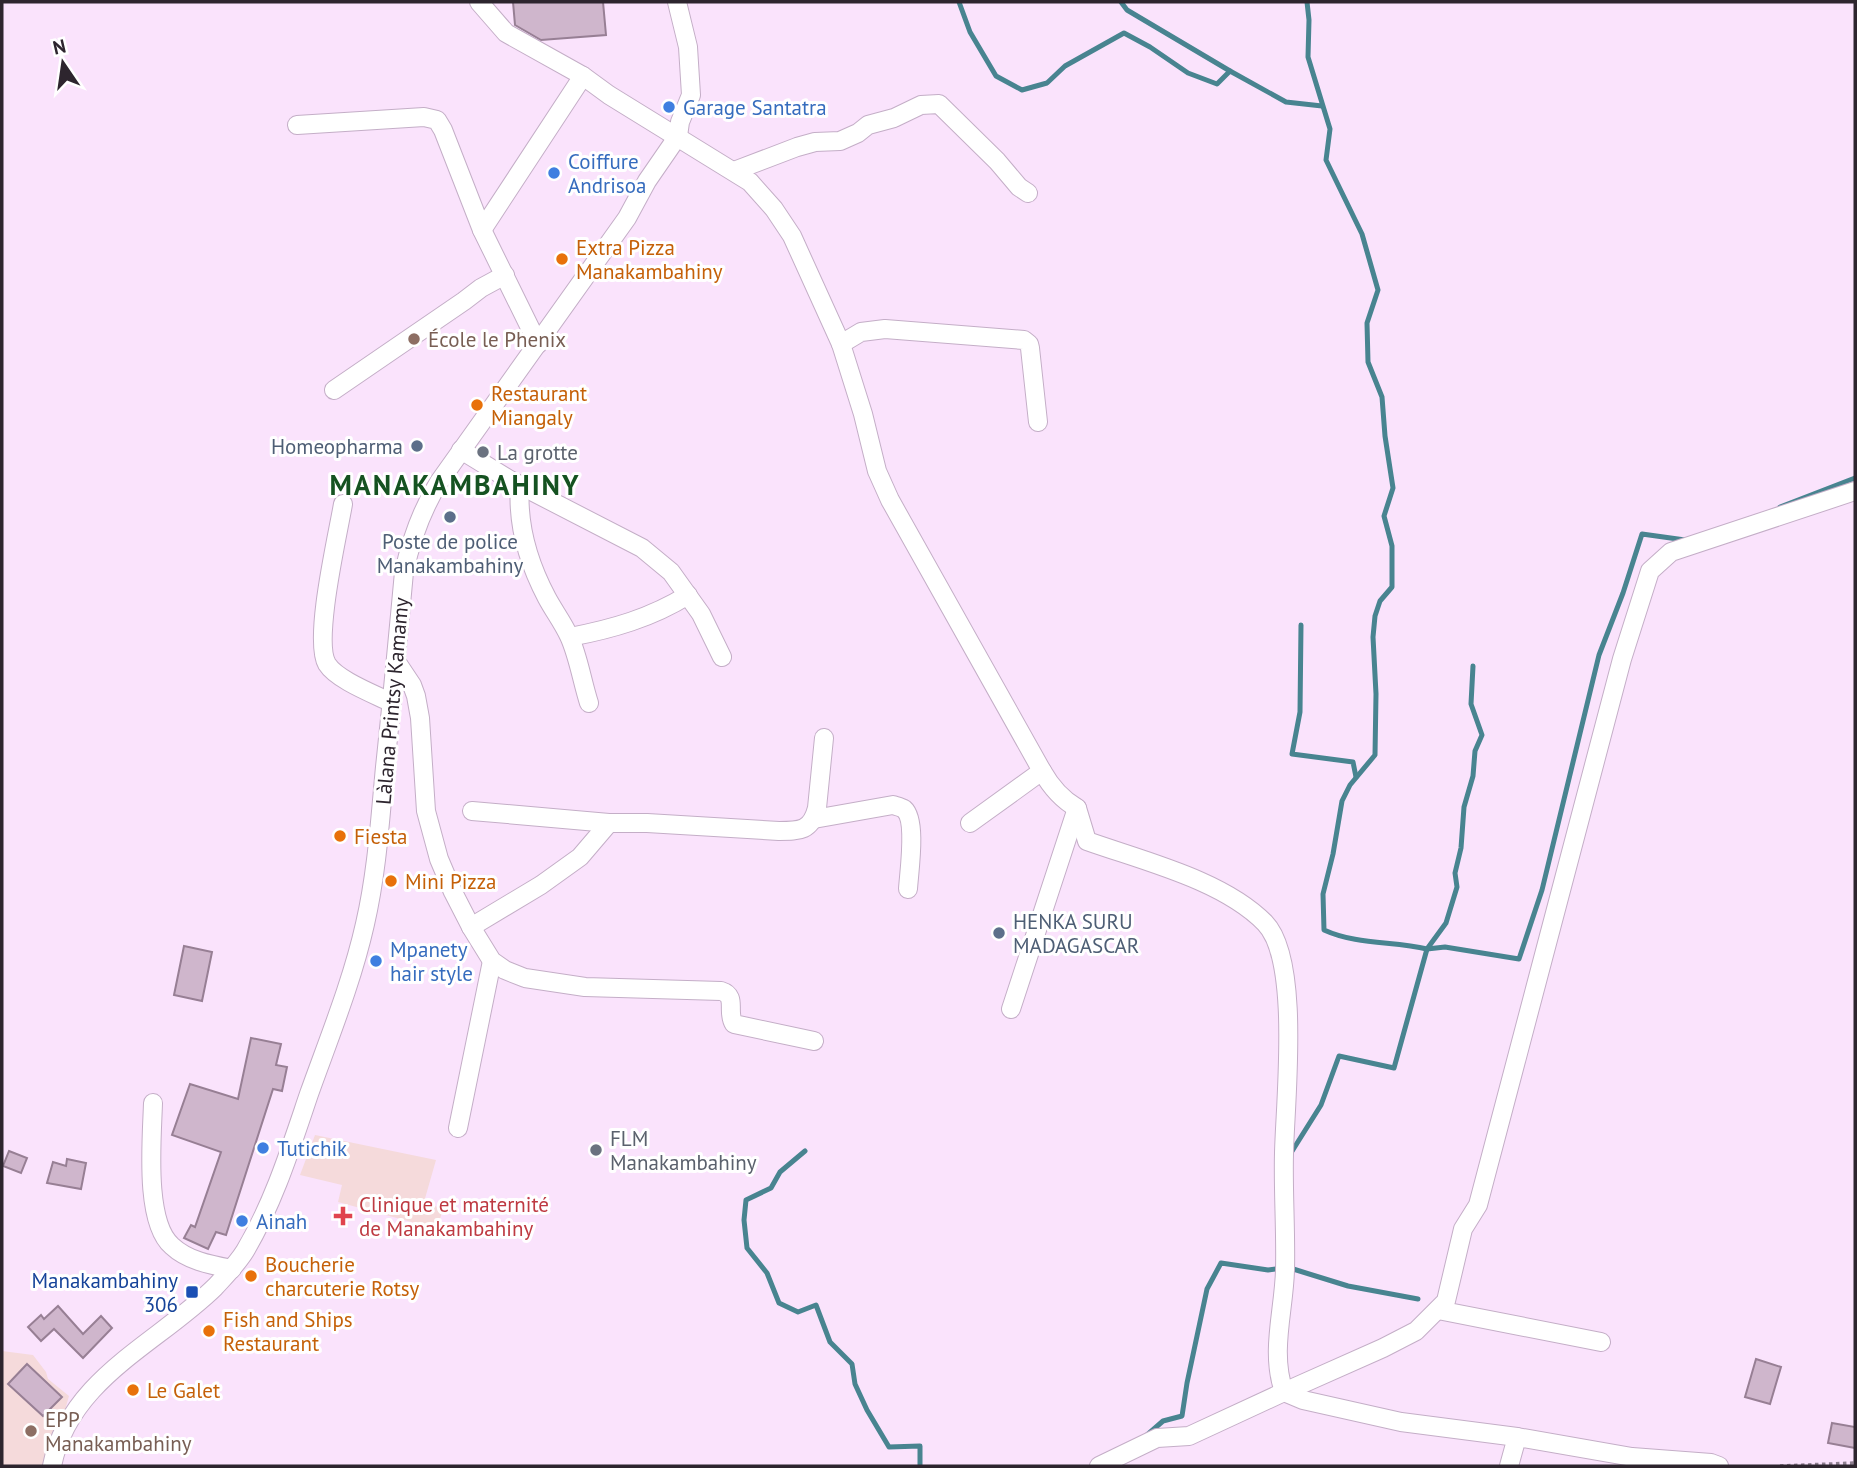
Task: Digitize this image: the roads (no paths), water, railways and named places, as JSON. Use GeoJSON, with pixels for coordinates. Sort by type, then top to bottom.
{"type":"FeatureCollection","features":[{"type":"Feature","properties":{"kind":"street"},"geometry":{"type":"LineString","coordinates":[[479,2],[506,33],[583,76],[609,95],[734,171],[750,182],[774,209],[792,236],[841,344],[877,471],[890,500],[1042,771],[1066,802],[1077,808],[1087,841],[1206,882],[1250,910],[1267,925],[1277,945],[1287,994],[1285,1280],[1277,1356],[1278,1375],[1284,1392],[1303,1400],[1401,1422],[1517,1437],[1631,1462],[1719,1466]]}},
{"type":"Feature","properties":{"kind":"street","name":"Làlana Printsy Kamamy"},"geometry":{"type":"LineString","coordinates":[[52,1466],[67,1422],[88,1393],[115,1367],[207,1294],[232,1269],[244,1252],[278,1184],[365,926],[375,874],[404,572],[409,548],[427,501],[626,218],[678,136],[680,122],[691,95],[688,47],[677,2]]}},
{"type":"Feature","properties":{"kind":"street"},"geometry":{"type":"LineString","coordinates":[[482,230],[583,76]]}},
{"type":"Feature","properties":{"kind":"street"},"geometry":{"type":"LineString","coordinates":[[734,171],[797,147],[815,142],[841,141],[868,125],[894,118],[921,105],[939,104],[997,161],[1019,187],[1028,193]]}},
{"type":"Feature","properties":{"kind":"street"},"geometry":{"type":"LineString","coordinates":[[297,125],[424,117],[437,120],[482,230],[538,344]]}},
{"type":"Feature","properties":{"kind":"street"},"geometry":{"type":"LineString","coordinates":[[334,390],[470,295],[505,275]]}},
{"type":"Feature","properties":{"kind":"street"},"geometry":{"type":"LineString","coordinates":[[841,344],[861,332],[885,329],[1024,340],[1030,348],[1038,422]]}},
{"type":"Feature","properties":{"kind":"street"},"geometry":{"type":"LineString","coordinates":[[461,450],[520,485],[642,548],[671,572],[688,595],[701,614],[722,657]]}},
{"type":"Feature","properties":{"kind":"street"},"geometry":{"type":"LineString","coordinates":[[520,485],[520,517],[532,563],[546,596],[570,636],[589,703]]}},
{"type":"Feature","properties":{"kind":"street"},"geometry":{"type":"LineString","coordinates":[[1099,1466],[1157,1438],[1189,1436],[1383,1348],[1416,1331],[1446,1301],[1463,1229],[1478,1205],[1622,659],[1650,571],[1671,552],[1855,491]]}},
{"type":"Feature","properties":{"kind":"street"},"geometry":{"type":"LineString","coordinates":[[343,504],[323,620],[322,646],[327,664],[345,680],[391,703]]}},
{"type":"Feature","properties":{"kind":"street"},"geometry":{"type":"LineString","coordinates":[[570,636],[635,622],[688,595]]}},
{"type":"Feature","properties":{"kind":"street"},"geometry":{"type":"LineString","coordinates":[[396,661],[416,696],[426,811],[439,859],[471,927],[492,961],[525,978],[584,987],[721,991],[730,996],[730,1017],[734,1024],[814,1041]]}},
{"type":"Feature","properties":{"kind":"street"},"geometry":{"type":"LineString","coordinates":[[472,811],[610,823],[798,831],[807,827],[814,819],[824,738]]}},
{"type":"Feature","properties":{"kind":"street"},"geometry":{"type":"LineString","coordinates":[[970,823],[1042,771]]}},
{"type":"Feature","properties":{"kind":"street"},"geometry":{"type":"LineString","coordinates":[[814,819],[893,805],[903,808],[909,815],[911,827],[908,889]]}},
{"type":"Feature","properties":{"kind":"street"},"geometry":{"type":"LineString","coordinates":[[1012,1009],[1077,808]]}},
{"type":"Feature","properties":{"kind":"street"},"geometry":{"type":"LineString","coordinates":[[471,927],[541,885],[580,857],[610,823]]}},
{"type":"Feature","properties":{"kind":"street"},"geometry":{"type":"LineString","coordinates":[[458,1128],[492,961]]}},
{"type":"Feature","properties":{"kind":"street"},"geometry":{"type":"LineString","coordinates":[[153,1103],[153,1195],[158,1224],[170,1245],[188,1257],[232,1269]]}},
{"type":"Feature","properties":{"kind":"street"},"geometry":{"type":"LineString","coordinates":[[1438,1310],[1601,1342]]}},
{"type":"Feature","properties":{"kind":"street"},"geometry":{"type":"LineString","coordinates":[[1509,1466],[1517,1437]]}},
{"type":"Feature","properties":{"kind":"waterway"},"geometry":{"type":"LineString","coordinates":[[959,2],[970,32],[996,76],[1022,90],[1047,83],[1065,66],[1124,33],[1188,73],[1217,84],[1230,71],[1286,102],[1322,106]]}},
{"type":"Feature","properties":{"kind":"waterway"},"geometry":{"type":"LineString","coordinates":[[1121,2],[1127,10],[1230,71]]}},
{"type":"Feature","properties":{"kind":"waterway"},"geometry":{"type":"LineString","coordinates":[[1289,1156],[1321,1105],[1339,1056],[1394,1068],[1427,949],[1349,938],[1324,930],[1323,894],[1342,801],[1350,785],[1375,755],[1373,637],[1380,601],[1392,587],[1392,546],[1384,516],[1393,488],[1382,397],[1368,362],[1367,323],[1378,290],[1362,234],[1326,160],[1330,129],[1308,57],[1307,2]]}},
{"type":"Feature","properties":{"kind":"waterway"},"geometry":{"type":"LineString","coordinates":[[1780,507],[1855,478]]}},
{"type":"Feature","properties":{"kind":"waterway"},"geometry":{"type":"LineString","coordinates":[[1427,949],[1445,947],[1519,959],[1542,890],[1599,655],[1642,534],[1685,540]]}},
{"type":"Feature","properties":{"kind":"waterway"},"geometry":{"type":"LineString","coordinates":[[1301,625],[1300,712],[1292,754],[1353,762],[1356,777]]}},
{"type":"Feature","properties":{"kind":"waterway"},"geometry":{"type":"LineString","coordinates":[[1427,949],[1446,923],[1457,887],[1455,873],[1461,848],[1464,807],[1473,776],[1475,751],[1482,735],[1471,704],[1473,666]]}},
{"type":"Feature","properties":{"kind":"waterway"},"geometry":{"type":"LineString","coordinates":[[805,1151],[780,1172],[771,1188],[746,1200],[744,1220],[747,1248],[767,1273],[779,1303],[798,1312],[816,1305],[830,1342],[852,1364],[855,1384],[889,1447],[920,1446],[920,1466]]}},
{"type":"Feature","properties":{"kind":"waterway"},"geometry":{"type":"LineString","coordinates":[[1147,1435],[1163,1421],[1182,1416],[1207,1289],[1221,1263],[1268,1270],[1283,1268]]}},
{"type":"Feature","properties":{"kind":"waterway"},"geometry":{"type":"LineString","coordinates":[[1290,1268],[1348,1286],[1418,1299]]}},
{"type":"Feature","properties":{"kind":"place","name":"Garage Santatra"},"geometry":{"type":"Point","coordinates":[669,107]}},
{"type":"Feature","properties":{"kind":"place","name":"Coiffure Andrisoa"},"geometry":{"type":"Point","coordinates":[554,173]}},
{"type":"Feature","properties":{"kind":"place","name":"Extra Pizza Manakambahiny"},"geometry":{"type":"Point","coordinates":[562,259]}},
{"type":"Feature","properties":{"kind":"place","name":"École le Phenix"},"geometry":{"type":"Point","coordinates":[414,339]}},
{"type":"Feature","properties":{"kind":"place","name":"Restaurant Miangaly"},"geometry":{"type":"Point","coordinates":[477,405]}},
{"type":"Feature","properties":{"kind":"place","name":"Homeopharma"},"geometry":{"type":"Point","coordinates":[417,446]}},
{"type":"Feature","properties":{"kind":"place","name":"La grotte"},"geometry":{"type":"Point","coordinates":[483,452]}},
{"type":"Feature","properties":{"kind":"place","name":"Poste de police Manakambahiny"},"geometry":{"type":"Point","coordinates":[450,517]}},
{"type":"Feature","properties":{"kind":"place","name":"Fiesta"},"geometry":{"type":"Point","coordinates":[340,836]}},
{"type":"Feature","properties":{"kind":"place","name":"Mini Pizza"},"geometry":{"type":"Point","coordinates":[391,881]}},
{"type":"Feature","properties":{"kind":"place","name":"HENKA SURU MADAGASCAR"},"geometry":{"type":"Point","coordinates":[999,933]}},
{"type":"Feature","properties":{"kind":"place","name":"Mpanety hair style"},"geometry":{"type":"Point","coordinates":[376,961]}},
{"type":"Feature","properties":{"kind":"place","name":"Tutichik"},"geometry":{"type":"Point","coordinates":[263,1148]}},
{"type":"Feature","properties":{"kind":"place","name":"FLM Manakambahiny"},"geometry":{"type":"Point","coordinates":[596,1150]}},
{"type":"Feature","properties":{"kind":"place","name":"Clinique et maternité de Manakambahiny"},"geometry":{"type":"Point","coordinates":[343,1216]}},
{"type":"Feature","properties":{"kind":"place","name":"Ainah"},"geometry":{"type":"Point","coordinates":[242,1221]}},
{"type":"Feature","properties":{"kind":"place","name":"Boucherie charcuterie Rotsy"},"geometry":{"type":"Point","coordinates":[251,1276]}},
{"type":"Feature","properties":{"kind":"place","name":"Manakambahiny 306"},"geometry":{"type":"Point","coordinates":[192,1292]}},
{"type":"Feature","properties":{"kind":"place","name":"Fish and Ships Restaurant"},"geometry":{"type":"Point","coordinates":[209,1331]}},
{"type":"Feature","properties":{"kind":"place","name":"Le Galet"},"geometry":{"type":"Point","coordinates":[133,1390]}},
{"type":"Feature","properties":{"kind":"place","name":"EPP Manakambahiny"},"geometry":{"type":"Point","coordinates":[31,1431]}},
{"type":"Feature","properties":{"kind":"district","name":"MANAKAMBAHINY"},"geometry":{"type":"Point","coordinates":[455,484]}}]}
